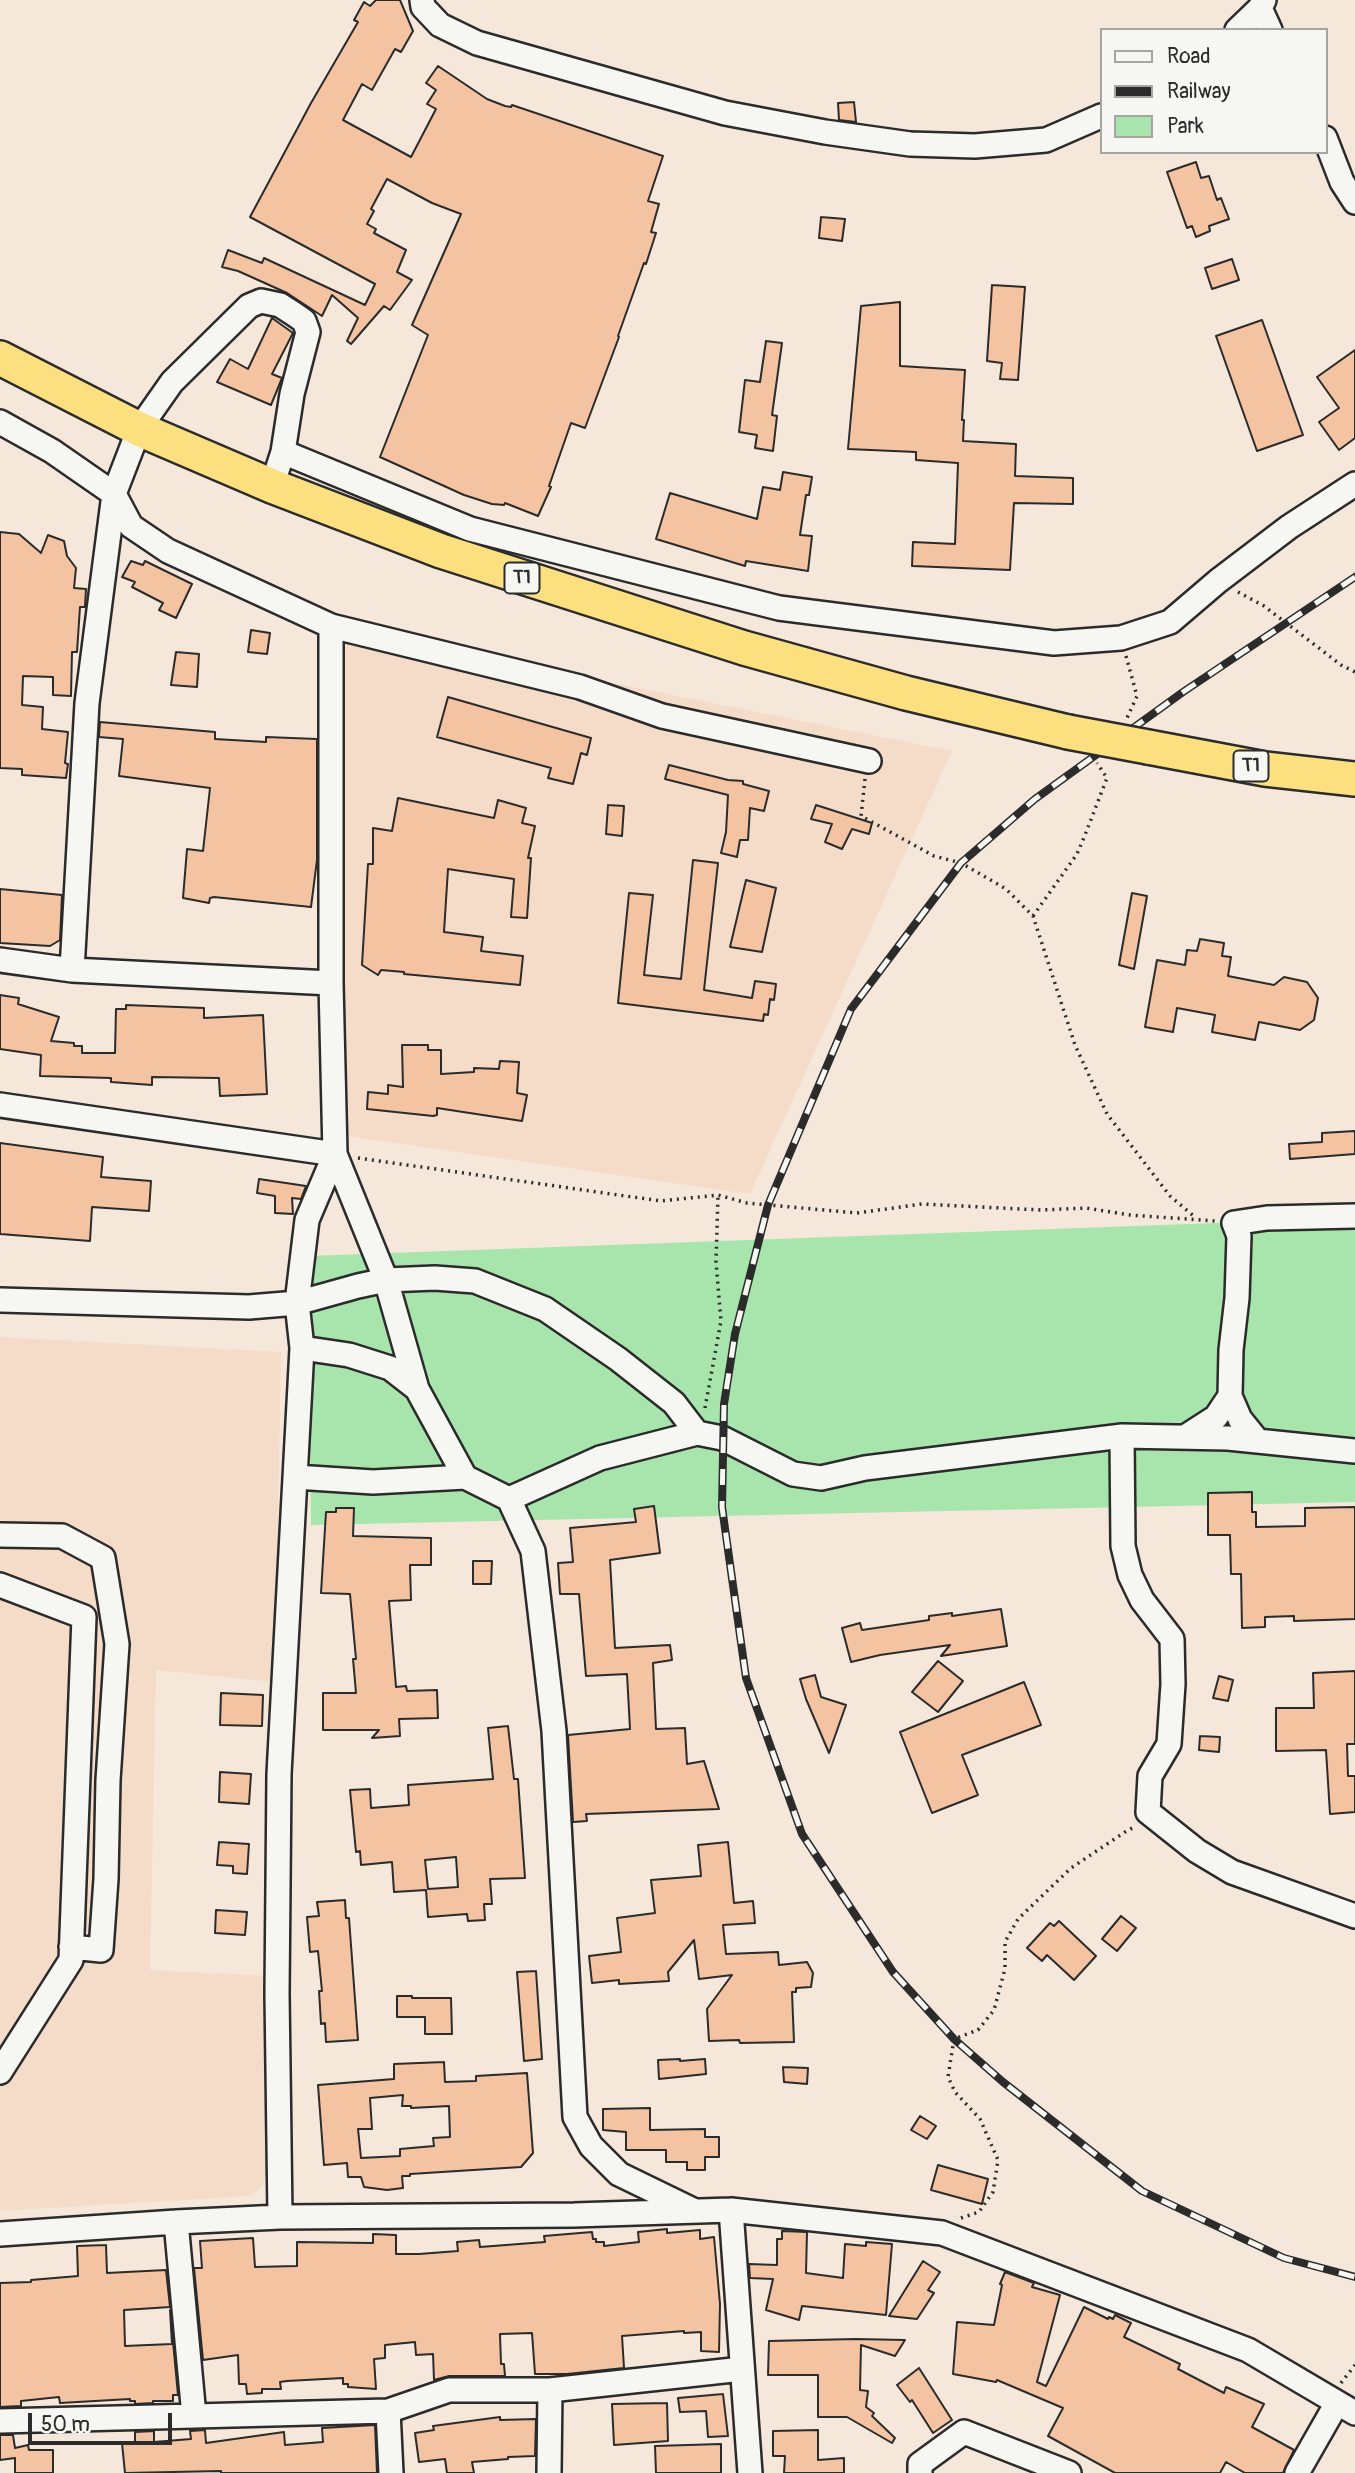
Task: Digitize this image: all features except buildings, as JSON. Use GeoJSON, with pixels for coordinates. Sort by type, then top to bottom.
{"type":"FeatureCollection","features":[{"type":"Feature","properties":{"kind":"highway","name":"T1"},"geometry":{"type":"LineString","coordinates":[[0,358],[139,429],[272,486],[441,551],[744,648],[906,693],[1068,732],[1265,769],[1355,779]]}},
{"type":"Feature","properties":{"kind":"street"},"geometry":{"type":"LineString","coordinates":[[422,0],[423,7],[440,26],[477,43],[725,113],[825,132],[911,144],[975,146],[1046,140],[1100,116]]}},
{"type":"Feature","properties":{"kind":"street"},"geometry":{"type":"LineString","coordinates":[[1239,28],[1262,4],[1269,28]]}},
{"type":"Feature","properties":{"kind":"street"},"geometry":{"type":"LineString","coordinates":[[1327,143],[1342,182],[1355,202]]}},
{"type":"Feature","properties":{"kind":"street"},"geometry":{"type":"LineString","coordinates":[[72,970],[87,704],[114,494],[139,429],[172,382],[249,306],[261,301],[280,305],[294,314],[304,321],[308,332],[292,394],[283,452],[272,486]]}},
{"type":"Feature","properties":{"kind":"street"},"geometry":{"type":"LineString","coordinates":[[0,422],[52,451],[114,494],[131,526],[167,551],[331,626],[580,687],[662,716],[869,761]]}},
{"type":"Feature","properties":{"kind":"street"},"geometry":{"type":"LineString","coordinates":[[283,452],[470,529],[779,608],[1054,643],[1121,638],[1170,622],[1289,527],[1355,484]]}},
{"type":"Feature","properties":{"kind":"street"},"geometry":{"type":"LineString","coordinates":[[331,626],[331,983],[335,1154],[386,1280],[417,1389],[465,1477]]}},
{"type":"Feature","properties":{"kind":"street"},"geometry":{"type":"LineString","coordinates":[[0,960],[72,970],[331,983]]}},
{"type":"Feature","properties":{"kind":"street"},"geometry":{"type":"LineString","coordinates":[[0,1105],[335,1154]]}},
{"type":"Feature","properties":{"kind":"street"},"geometry":{"type":"LineString","coordinates":[[280,2217],[277,1994],[279,1774],[302,1348],[297,1303],[307,1220],[335,1154]]}},
{"type":"Feature","properties":{"kind":"street"},"geometry":{"type":"LineString","coordinates":[[1257,1440],[1240,1419],[1230,1396],[1238,1285],[1239,1236],[1234,1223],[1267,1218],[1355,1216]]}},
{"type":"Feature","properties":{"kind":"street"},"geometry":{"type":"LineString","coordinates":[[0,1300],[249,1307],[297,1303],[386,1280],[435,1278],[475,1281],[545,1310],[618,1359],[674,1403],[697,1433]]}},
{"type":"Feature","properties":{"kind":"street"},"geometry":{"type":"LineString","coordinates":[[302,1348],[349,1355],[390,1368],[417,1389]]}},
{"type":"Feature","properties":{"kind":"street"},"geometry":{"type":"LineString","coordinates":[[1185,1437],[1216,1417],[1230,1396]]}},
{"type":"Feature","properties":{"kind":"street"},"geometry":{"type":"LineString","coordinates":[[509,1499],[600,1458],[697,1433],[722,1438],[793,1474],[821,1478],[879,1466],[1122,1436],[1257,1440],[1355,1451]]}},
{"type":"Feature","properties":{"kind":"street"},"geometry":{"type":"LineString","coordinates":[[1122,1436],[1123,1546],[1130,1575],[1142,1600],[1172,1639],[1173,1684],[1169,1744],[1150,1776],[1147,1812],[1197,1851],[1232,1872],[1355,1916]]}},
{"type":"Feature","properties":{"kind":"street"},"geometry":{"type":"LineString","coordinates":[[295,1477],[373,1482],[465,1477],[509,1499],[533,1551],[554,1731],[575,2117],[591,2146],[619,2174],[695,2211]]}},
{"type":"Feature","properties":{"kind":"street"},"geometry":{"type":"LineString","coordinates":[[0,1535],[62,1536],[103,1558],[117,1644],[108,1780],[106,1879],[100,1950],[71,1947]]}},
{"type":"Feature","properties":{"kind":"street"},"geometry":{"type":"LineString","coordinates":[[0,1585],[83,1618],[71,1960],[0,2072]]}},
{"type":"Feature","properties":{"kind":"street"},"geometry":{"type":"LineString","coordinates":[[731,2210],[750,2473]]}},
{"type":"Feature","properties":{"kind":"street"},"geometry":{"type":"LineString","coordinates":[[0,2234],[280,2217],[574,2216],[731,2210],[942,2233],[1248,2350],[1346,2408],[1297,2473]]}},
{"type":"Feature","properties":{"kind":"street"},"geometry":{"type":"LineString","coordinates":[[176,2222],[194,2416]]}},
{"type":"Feature","properties":{"kind":"street"},"geometry":{"type":"LineString","coordinates":[[0,2421],[388,2411],[449,2390],[550,2390],[742,2369]]}},
{"type":"Feature","properties":{"kind":"street"},"geometry":{"type":"LineString","coordinates":[[549,2473],[550,2390]]}},
{"type":"Feature","properties":{"kind":"street"},"geometry":{"type":"LineString","coordinates":[[388,2411],[391,2473]]}},
{"type":"Feature","properties":{"kind":"street"},"geometry":{"type":"LineString","coordinates":[[920,2473],[920,2464],[964,2432],[1069,2473]]}},
{"type":"Feature","properties":{"kind":"path"},"geometry":{"type":"LineString","coordinates":[[1218,581],[1264,607],[1341,665],[1355,672]]}},
{"type":"Feature","properties":{"kind":"path"},"geometry":{"type":"LineString","coordinates":[[1121,638],[1137,696],[1122,726]]}},
{"type":"Feature","properties":{"kind":"path"},"geometry":{"type":"LineString","coordinates":[[1034,916],[1077,854],[1107,778],[1097,765],[1095,756]]}},
{"type":"Feature","properties":{"kind":"path"},"geometry":{"type":"LineString","coordinates":[[869,761],[862,816],[934,856],[961,863],[1006,889],[1034,916],[1075,1045],[1107,1114],[1170,1196],[1198,1220]]}},
{"type":"Feature","properties":{"kind":"path"},"geometry":{"type":"LineString","coordinates":[[335,1154],[661,1201],[718,1195],[747,1203],[856,1213],[922,1204],[1041,1210],[1086,1208],[1234,1223]]}},
{"type":"Feature","properties":{"kind":"path"},"geometry":{"type":"LineString","coordinates":[[697,1433],[708,1400],[721,1321],[716,1262],[718,1195]]}},
{"type":"Feature","properties":{"kind":"path"},"geometry":{"type":"LineString","coordinates":[[942,2233],[959,2218],[979,2212],[993,2192],[998,2160],[981,2119],[955,2092],[948,2077],[954,2039],[978,2031],[994,2010],[1005,1969],[1005,1942],[1018,1919],[1071,1868],[1140,1824],[1147,1812]]}},
{"type":"Feature","properties":{"kind":"shaded area"},"geometry":{"type":"Polygon","coordinates":[[[343,629],[952,751],[750,1194],[346,1136],[343,629]]]}},
{"type":"Feature","properties":{"kind":"shaded area"},"geometry":{"type":"Polygon","coordinates":[[[0,1337],[281,1352],[275,1682],[156,1670],[150,1970],[270,1976],[267,2173],[262,2186],[250,2196],[0,2211],[0,1337]]]}},
{"type":"Feature","properties":{"kind":"green space"},"geometry":{"type":"Polygon","coordinates":[[[1355,1218],[1355,1502],[311,1525],[308,1256],[1355,1218]]]}},
{"type":"Feature","properties":{"kind":"railway"},"geometry":{"type":"LineString","coordinates":[[1355,577],[1183,692],[1035,799],[961,863],[851,1009],[768,1205],[735,1334],[724,1404],[722,1507],[746,1678],[802,1834],[893,1972],[954,2039],[1003,2082],[1142,2191],[1284,2258],[1355,2277]]}}]}
